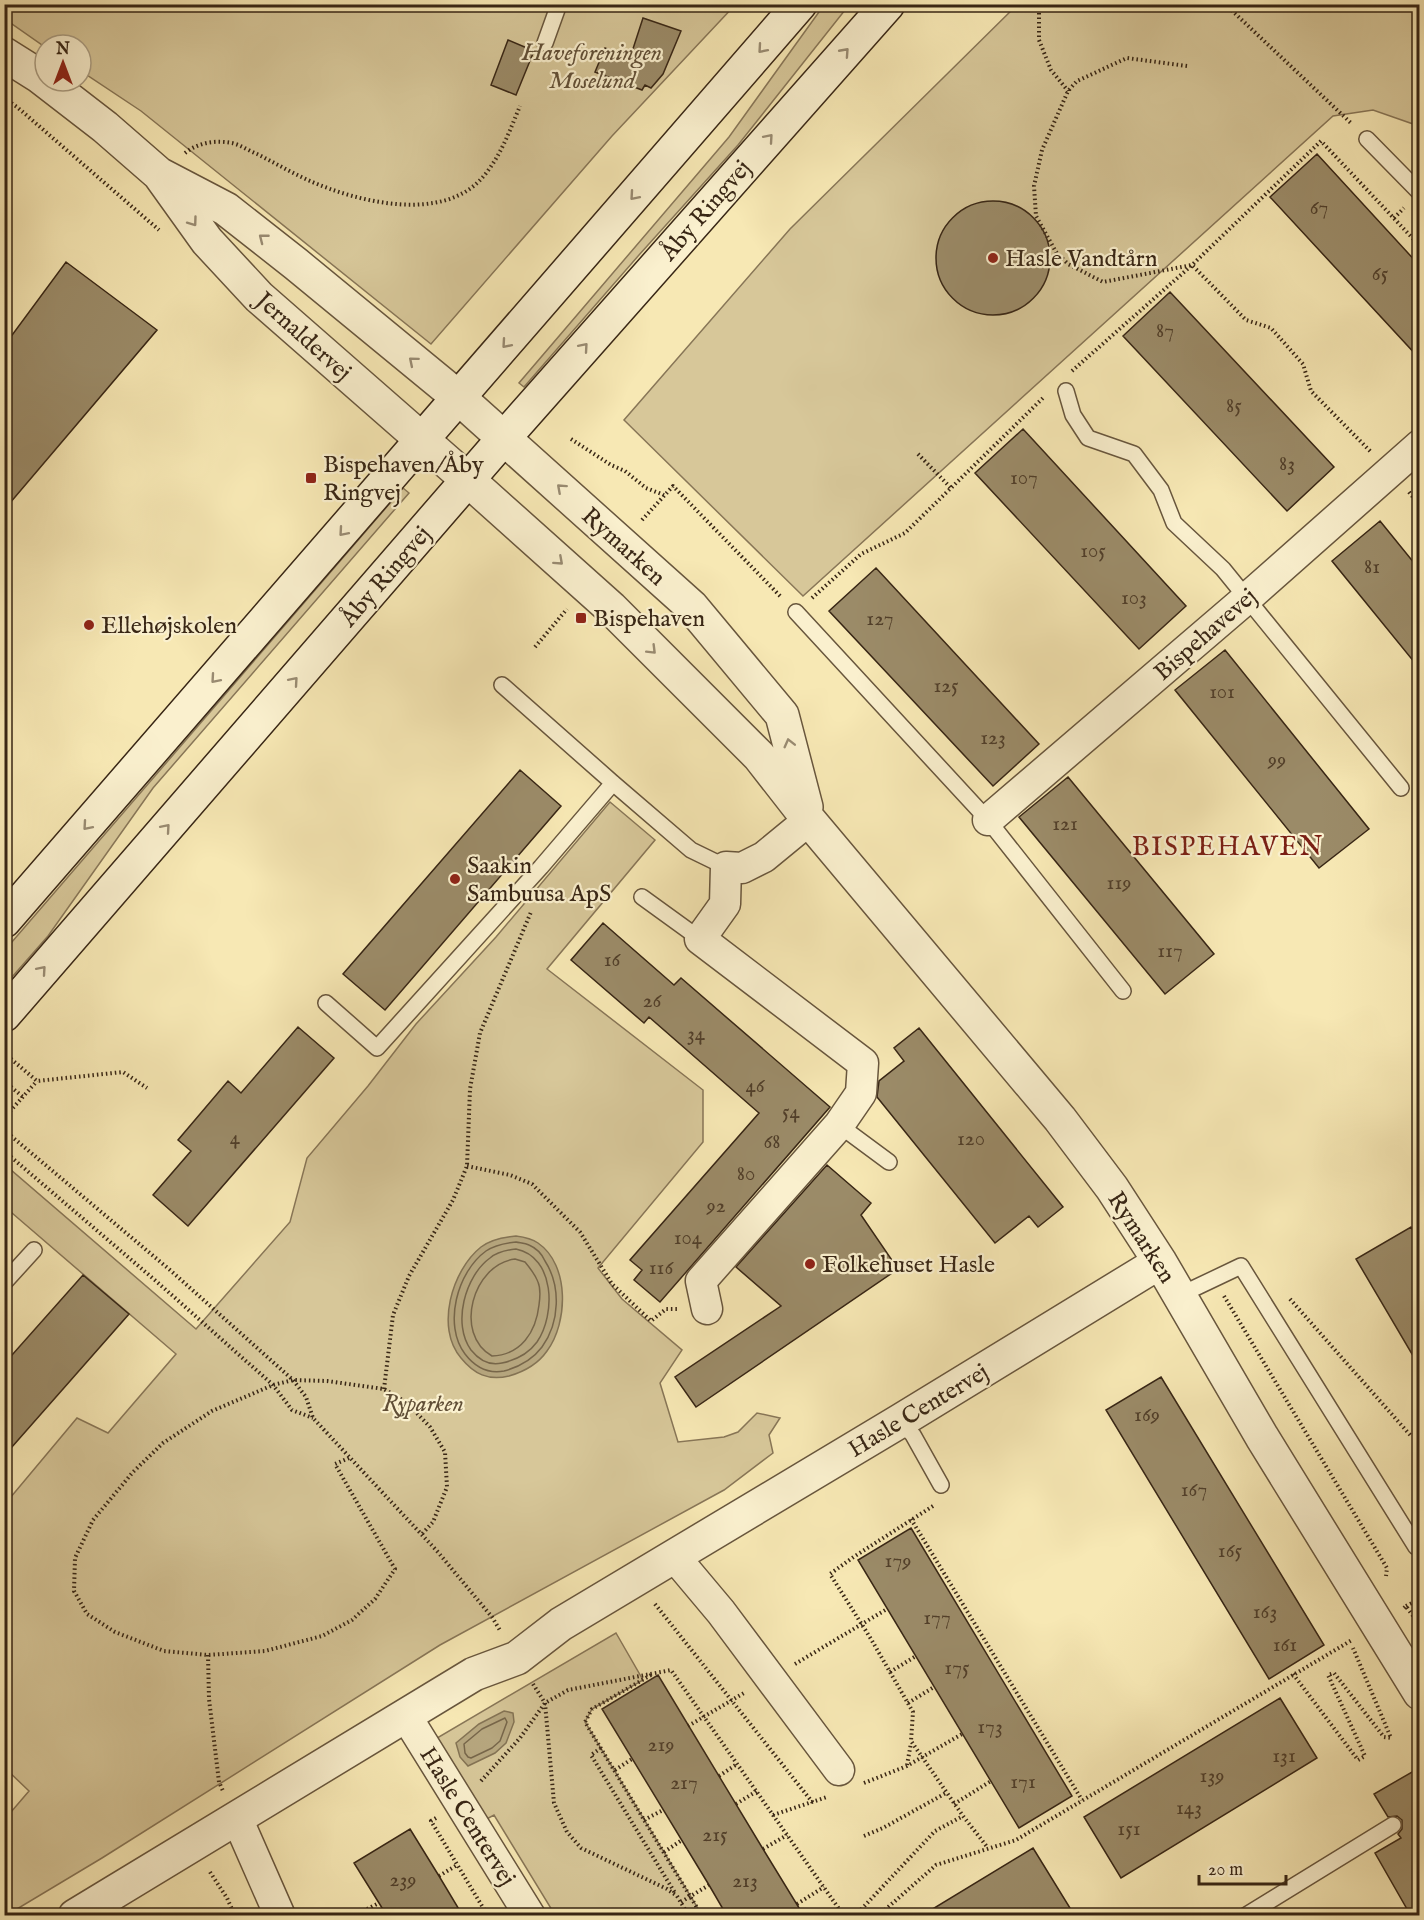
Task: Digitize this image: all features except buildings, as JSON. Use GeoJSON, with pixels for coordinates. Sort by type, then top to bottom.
{"type":"FeatureCollection","features":[{"type":"Feature","properties":{"kind":"street"},"geometry":{"type":"LineString","coordinates":[[4,921],[800,4]]}},
{"type":"Feature","properties":{"kind":"street","name":"Åby Ringvej"},"geometry":{"type":"LineString","coordinates":[[4,1015],[504,438],[888,4]]}},
{"type":"Feature","properties":{"kind":"street","name":"Jernaldervej"},"geometry":{"type":"LineString","coordinates":[[4,54],[39,76],[105,127],[159,174],[207,241],[259,297],[468,480]]}},
{"type":"Feature","properties":{"kind":"street","name":"Jernaldervej"},"geometry":{"type":"LineString","coordinates":[[159,174],[226,209],[459,398],[504,438]]}},
{"type":"Feature","properties":{"kind":"street","name":"Rymarken"},"geometry":{"type":"LineString","coordinates":[[504,438],[697,612],[782,715],[809,820]]}},
{"type":"Feature","properties":{"kind":"street","name":"Bispehavevej"},"geometry":{"type":"LineString","coordinates":[[988,820],[1246,599],[1419,445]]}},
{"type":"Feature","properties":{"kind":"street","name":"Rymarken"},"geometry":{"type":"LineString","coordinates":[[468,480],[611,608],[759,756],[809,820],[1060,1119],[1112,1188],[1160,1262],[1262,1437],[1419,1693]]}},
{"type":"Feature","properties":{"kind":"street"},"geometry":{"type":"LineString","coordinates":[[707,1309],[701,1281],[839,1125],[861,1093],[863,1063],[700,939],[725,904],[726,867],[742,868],[764,857],[809,820]]}},
{"type":"Feature","properties":{"kind":"street","name":"Hasle Centervej"},"geometry":{"type":"LineString","coordinates":[[75,1916],[474,1674],[517,1658],[561,1624],[1160,1262]]}},
{"type":"Feature","properties":{"kind":"street"},"geometry":{"type":"LineString","coordinates":[[674,1556],[721,1612],[839,1770]]}},
{"type":"Feature","properties":{"kind":"street","name":"Hasle Centervej"},"geometry":{"type":"LineString","coordinates":[[406,1716],[530,1916]]}},
{"type":"Feature","properties":{"kind":"street"},"geometry":{"type":"LineString","coordinates":[[237,1818],[280,1916]]}},
{"type":"Feature","properties":{"kind":"lane"},"geometry":{"type":"LineString","coordinates":[[545,43],[559,4]]}},
{"type":"Feature","properties":{"kind":"lane"},"geometry":{"type":"LineString","coordinates":[[1368,139],[1419,193]]}},
{"type":"Feature","properties":{"kind":"lane"},"geometry":{"type":"LineString","coordinates":[[1060,389],[1088,438],[1134,454],[1161,490],[1174,523],[1223,569],[1401,788]]}},
{"type":"Feature","properties":{"kind":"lane"},"geometry":{"type":"LineString","coordinates":[[796,612],[988,820],[1123,991]]}},
{"type":"Feature","properties":{"kind":"lane"},"geometry":{"type":"LineString","coordinates":[[502,685],[691,850],[726,867]]}},
{"type":"Feature","properties":{"kind":"lane"},"geometry":{"type":"LineString","coordinates":[[326,1003],[376,1048],[541,867],[613,783]]}},
{"type":"Feature","properties":{"kind":"lane"},"geometry":{"type":"LineString","coordinates":[[642,897],[700,939]]}},
{"type":"Feature","properties":{"kind":"lane"},"geometry":{"type":"LineString","coordinates":[[839,1125],[889,1162]]}},
{"type":"Feature","properties":{"kind":"lane"},"geometry":{"type":"LineString","coordinates":[[4,1283],[34,1250]]}},
{"type":"Feature","properties":{"kind":"lane"},"geometry":{"type":"LineString","coordinates":[[1180,1295],[1241,1266],[1416,1546]]}},
{"type":"Feature","properties":{"kind":"lane"},"geometry":{"type":"LineString","coordinates":[[900,1421],[913,1435],[942,1485]]}},
{"type":"Feature","properties":{"kind":"lane"},"geometry":{"type":"LineString","coordinates":[[1245,1916],[1393,1825]]}},
{"type":"Feature","properties":{"kind":"path"},"geometry":{"type":"LineString","coordinates":[[1040,4],[1039,40],[1051,70],[1068,91]]}},
{"type":"Feature","properties":{"kind":"path"},"geometry":{"type":"LineString","coordinates":[[1225,4],[1368,139]]}},
{"type":"Feature","properties":{"kind":"path"},"geometry":{"type":"LineString","coordinates":[[1187,66],[1127,58],[1077,81],[1068,91],[1042,150],[1034,186],[1036,216],[1056,252],[1068,264],[1103,282],[1192,265]]}},
{"type":"Feature","properties":{"kind":"path"},"geometry":{"type":"LineString","coordinates":[[4,98],[167,238]]}},
{"type":"Feature","properties":{"kind":"path"},"geometry":{"type":"LineString","coordinates":[[159,174],[193,146],[216,141],[235,144],[311,181],[342,193],[384,203],[421,205],[459,196],[482,179],[503,145],[520,106]]}},
{"type":"Feature","properties":{"kind":"path"},"geometry":{"type":"LineString","coordinates":[[1070,372],[1192,265],[1321,141],[1419,246]]}},
{"type":"Feature","properties":{"kind":"path"},"geometry":{"type":"LineString","coordinates":[[1192,265],[1246,320],[1270,328],[1303,364],[1311,391],[1390,471],[1419,506]]}},
{"type":"Feature","properties":{"kind":"path"},"geometry":{"type":"LineString","coordinates":[[622,543],[673,486],[796,612],[861,554],[905,532],[1060,389]]}},
{"type":"Feature","properties":{"kind":"path"},"geometry":{"type":"LineString","coordinates":[[571,439],[611,465],[625,471],[646,488],[664,495]]}},
{"type":"Feature","properties":{"kind":"path"},"geometry":{"type":"LineString","coordinates":[[918,454],[951,488]]}},
{"type":"Feature","properties":{"kind":"path"},"geometry":{"type":"LineString","coordinates":[[535,647],[567,608]]}},
{"type":"Feature","properties":{"kind":"path"},"geometry":{"type":"LineString","coordinates":[[384,1389],[393,1315],[409,1276],[453,1200],[467,1166],[470,1089],[480,1033],[530,916],[541,867]]}},
{"type":"Feature","properties":{"kind":"path"},"geometry":{"type":"LineString","coordinates":[[4,1053],[37,1081]]}},
{"type":"Feature","properties":{"kind":"path"},"geometry":{"type":"LineString","coordinates":[[4,1118],[37,1081],[123,1072],[147,1088]]}},
{"type":"Feature","properties":{"kind":"path"},"geometry":{"type":"LineString","coordinates":[[4,1081],[23,1097]]}},
{"type":"Feature","properties":{"kind":"path"},"geometry":{"type":"LineString","coordinates":[[4,1130],[170,1269],[293,1380],[306,1397],[313,1418],[292,1410],[273,1385],[4,1151]]}},
{"type":"Feature","properties":{"kind":"path"},"geometry":{"type":"LineString","coordinates":[[467,1166],[510,1175],[532,1184],[580,1232],[612,1284],[651,1321],[666,1309],[707,1309]]}},
{"type":"Feature","properties":{"kind":"path"},"geometry":{"type":"LineString","coordinates":[[1214,1279],[1387,1568],[1377,1624]]}},
{"type":"Feature","properties":{"kind":"path"},"geometry":{"type":"LineString","coordinates":[[1284,1292],[1411,1436],[1419,1432]]}},
{"type":"Feature","properties":{"kind":"path"},"geometry":{"type":"LineString","coordinates":[[349,1458],[335,1464],[395,1569],[375,1599],[352,1620],[322,1636],[265,1651],[208,1655],[164,1651],[115,1632],[87,1614],[74,1591],[75,1558],[93,1520],[133,1472],[163,1443],[212,1411],[273,1385],[293,1380],[384,1389],[407,1403],[430,1427],[445,1452],[447,1487],[433,1522],[422,1534]]}},
{"type":"Feature","properties":{"kind":"path"},"geometry":{"type":"LineString","coordinates":[[907,1766],[913,1712],[863,1625],[830,1574],[933,1506]]}},
{"type":"Feature","properties":{"kind":"path"},"geometry":{"type":"LineString","coordinates":[[911,1519],[1082,1800]]}},
{"type":"Feature","properties":{"kind":"path"},"geometry":{"type":"LineString","coordinates":[[635,1579],[813,1803]]}},
{"type":"Feature","properties":{"kind":"path"},"geometry":{"type":"LineString","coordinates":[[1406,1606],[1419,1599]]}},
{"type":"Feature","properties":{"kind":"path"},"geometry":{"type":"LineString","coordinates":[[863,1625],[887,1609]]}},
{"type":"Feature","properties":{"kind":"path"},"geometry":{"type":"LineString","coordinates":[[878,1916],[936,1865],[1016,1839],[1293,1674],[1350,1641],[1391,1738],[1384,1737],[1334,1673],[1328,1675],[1365,1756],[1358,1760],[1293,1674]]}},
{"type":"Feature","properties":{"kind":"path"},"geometry":{"type":"LineString","coordinates":[[208,1655],[209,1699],[219,1782],[237,1818]]}},
{"type":"Feature","properties":{"kind":"path"},"geometry":{"type":"LineString","coordinates":[[890,1672],[916,1656]]}},
{"type":"Feature","properties":{"kind":"path"},"geometry":{"type":"LineString","coordinates":[[489,1771],[545,1703],[568,1690],[671,1670],[844,1916]]}},
{"type":"Feature","properties":{"kind":"path"},"geometry":{"type":"LineString","coordinates":[[655,1673],[592,1709],[585,1722],[702,1916]]}},
{"type":"Feature","properties":{"kind":"path"},"geometry":{"type":"LineString","coordinates":[[908,1703],[934,1687]]}},
{"type":"Feature","properties":{"kind":"path"},"geometry":{"type":"LineString","coordinates":[[688,1726],[723,1704]]}},
{"type":"Feature","properties":{"kind":"path"},"geometry":{"type":"LineString","coordinates":[[911,1741],[946,1793],[988,1848]]}},
{"type":"Feature","properties":{"kind":"path"},"geometry":{"type":"LineString","coordinates":[[601,1748],[591,1755],[677,1896]]}},
{"type":"Feature","properties":{"kind":"path"},"geometry":{"type":"LineString","coordinates":[[615,1770],[632,1759]]}},
{"type":"Feature","properties":{"kind":"path"},"geometry":{"type":"LineString","coordinates":[[719,1776],[737,1764]]}},
{"type":"Feature","properties":{"kind":"path"},"geometry":{"type":"LineString","coordinates":[[954,1804],[990,1781]]}},
{"type":"Feature","properties":{"kind":"path"},"geometry":{"type":"LineString","coordinates":[[736,1804],[757,1791]]}},
{"type":"Feature","properties":{"kind":"path"},"geometry":{"type":"LineString","coordinates":[[864,1836],[946,1793]]}},
{"type":"Feature","properties":{"kind":"path"},"geometry":{"type":"LineString","coordinates":[[645,1820],[663,1810]]}},
{"type":"Feature","properties":{"kind":"path"},"geometry":{"type":"LineString","coordinates":[[855,1916],[935,1831],[963,1816]]}},
{"type":"Feature","properties":{"kind":"path"},"geometry":{"type":"LineString","coordinates":[[763,1849],[788,1835]]}},
{"type":"Feature","properties":{"kind":"path"},"geometry":{"type":"LineString","coordinates":[[664,1852],[682,1840]]}},
{"type":"Feature","properties":{"kind":"path"},"geometry":{"type":"LineString","coordinates":[[439,1876],[457,1865]]}},
{"type":"Feature","properties":{"kind":"path"},"geometry":{"type":"LineString","coordinates":[[210,1872],[227,1898],[235,1916]]}},
{"type":"Feature","properties":{"kind":"path"},"geometry":{"type":"LineString","coordinates":[[681,1902],[709,1885]]}},
{"type":"Feature","properties":{"kind":"path"},"geometry":{"type":"LineString","coordinates":[[797,1904],[824,1887]]}},
{"type":"Feature","properties":{"kind":"path"},"geometry":{"type":"LineString","coordinates":[[358,1916],[357,1914],[379,1903]]}},
{"type":"Feature","properties":{"kind":"green space"},"geometry":{"type":"Polygon","coordinates":[[[1018,4],[1419,5],[1419,130],[1413,124],[1373,110],[1333,116],[803,596],[624,420],[790,229],[1018,4]]]}},
{"type":"Feature","properties":{"kind":"green space","name":"Haveforeningen Moselund"},"geometry":{"type":"Polygon","coordinates":[[[4,5],[735,5],[612,136],[431,344],[141,111],[93,79],[93,33],[33,33],[33,39],[5,19],[4,5]]]}},
{"type":"Feature","properties":{"kind":"green space"},"geometry":{"type":"Polygon","coordinates":[[[824,5],[849,5],[738,145],[524,387],[519,383],[729,137],[824,5]]]}},
{"type":"Feature","properties":{"kind":"green space"},"geometry":{"type":"Polygon","coordinates":[[[403,488],[409,493],[153,788],[48,936],[5,985],[5,950],[403,488]]]}},
{"type":"Feature","properties":{"kind":"green space","name":"Ryparken"},"geometry":{"type":"Polygon","coordinates":[[[610,802],[655,840],[547,969],[703,1090],[703,1142],[598,1268],[622,1299],[682,1350],[660,1383],[678,1442],[724,1437],[738,1432],[757,1413],[780,1418],[769,1435],[773,1453],[724,1490],[440,1645],[102,1858],[5,1915],[5,1819],[29,1791],[5,1768],[5,1504],[77,1418],[108,1433],[176,1354],[5,1207],[4,1164],[196,1329],[290,1222],[307,1158],[368,1086],[416,1024],[496,937],[610,802]]]}},
{"type":"Feature","properties":{"kind":"green space"},"geometry":{"type":"Polygon","coordinates":[[[616,1633],[643,1680],[592,1709],[585,1722],[702,1915],[555,1915],[494,1815],[483,1821],[432,1741],[616,1633]]]}},
{"type":"Feature","properties":{"kind":"water"},"geometry":{"type":"Polygon","coordinates":[[[516,1236],[538,1243],[556,1265],[560,1279],[562,1310],[554,1339],[535,1364],[509,1376],[488,1377],[471,1368],[453,1346],[448,1316],[450,1300],[462,1270],[481,1247],[493,1240],[516,1236]]]}},
{"type":"Feature","properties":{"kind":"water"},"geometry":{"type":"Polygon","coordinates":[[[504,1711],[513,1713],[514,1722],[506,1743],[495,1753],[468,1766],[460,1757],[456,1743],[479,1724],[504,1711]]]}},
{"type":"Feature","properties":{"kind":"place","name":"Hasle Vandtårn"},"geometry":{"type":"Point","coordinates":[993,258]}},
{"type":"Feature","properties":{"kind":"place","name":"Bispehaven/Åby Ringvej"},"geometry":{"type":"Point","coordinates":[311,478]}},
{"type":"Feature","properties":{"kind":"place","name":"Bispehaven"},"geometry":{"type":"Point","coordinates":[581,618]}},
{"type":"Feature","properties":{"kind":"place","name":"Ellehøjskolen"},"geometry":{"type":"Point","coordinates":[89,625]}},
{"type":"Feature","properties":{"kind":"place","name":"Saakin Sambuusa ApS"},"geometry":{"type":"Point","coordinates":[455,879]}},
{"type":"Feature","properties":{"kind":"place","name":"Folkehuset Hasle"},"geometry":{"type":"Point","coordinates":[810,1264]}},
{"type":"Feature","properties":{"kind":"district","name":"BISPEHAVEN"},"geometry":{"type":"Point","coordinates":[1228,846]}}]}
